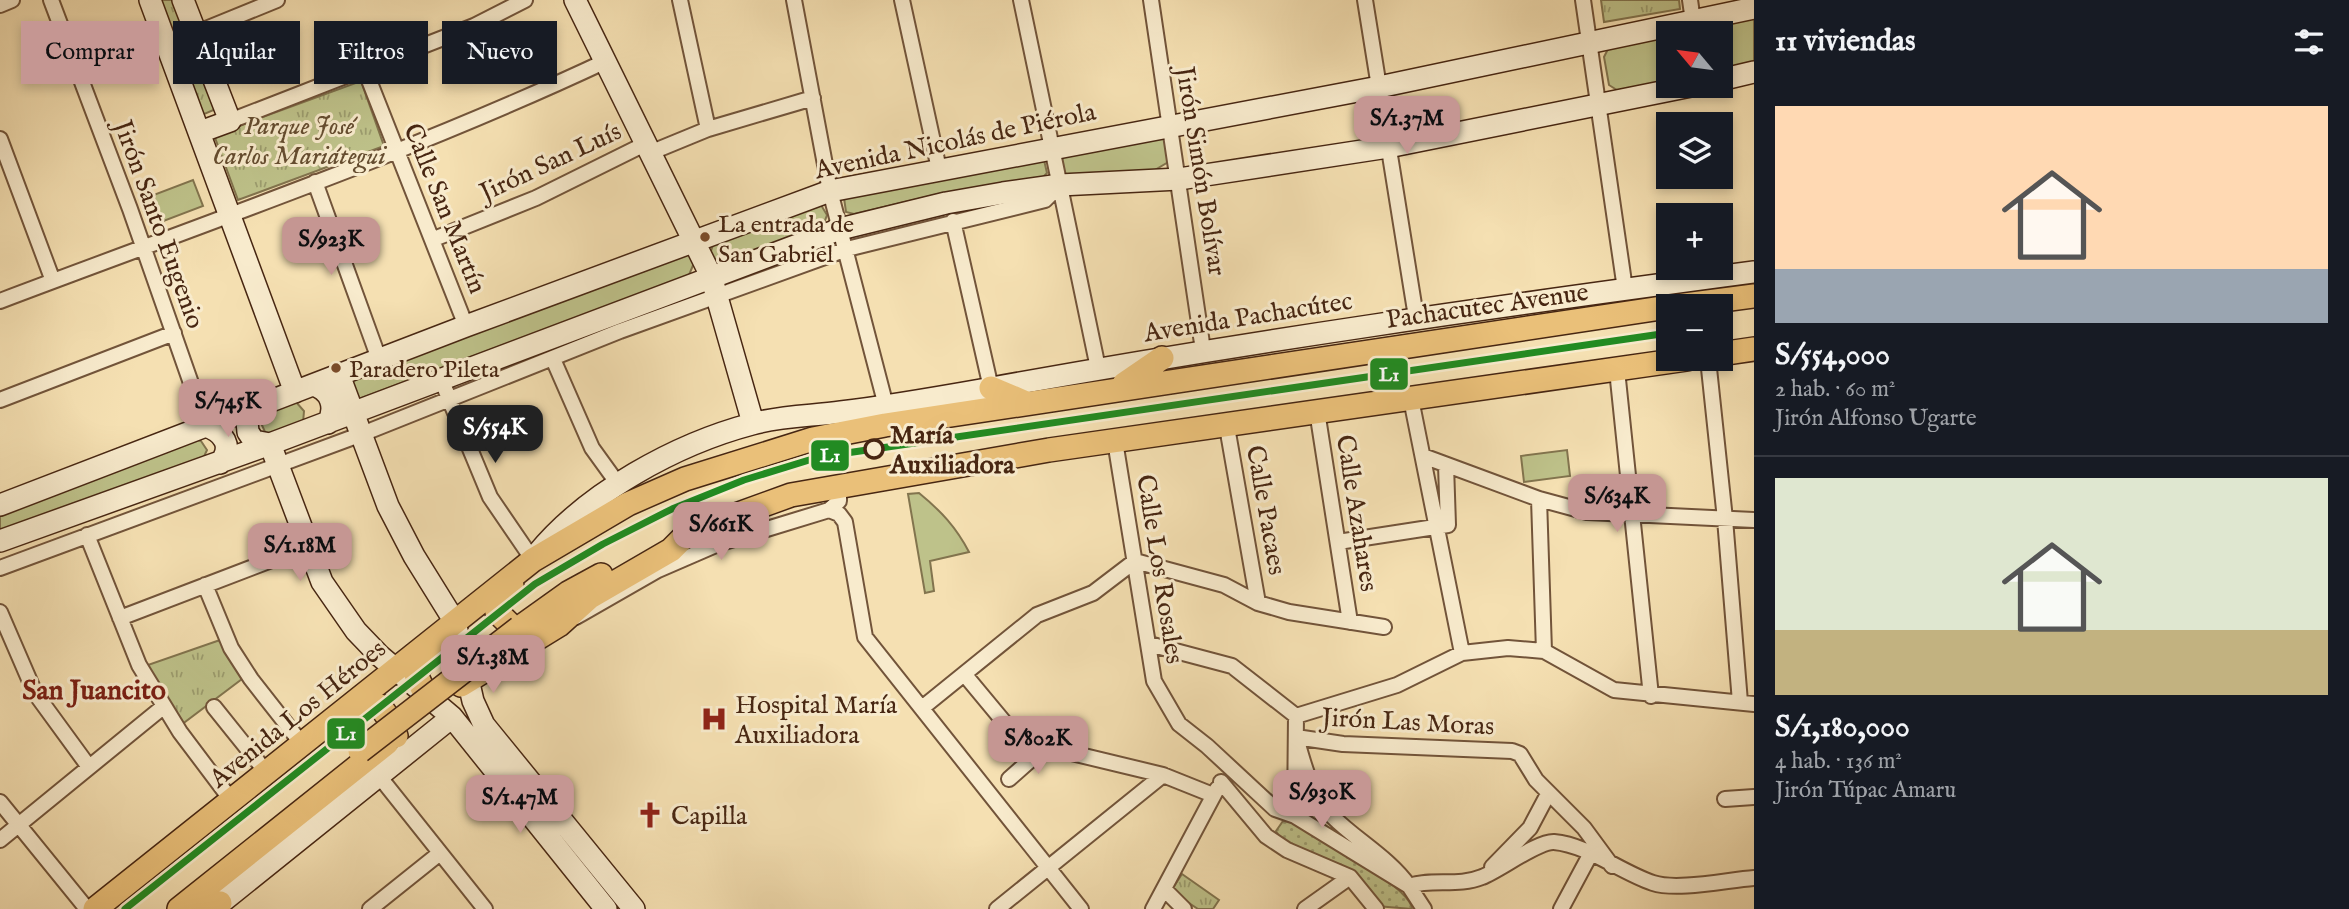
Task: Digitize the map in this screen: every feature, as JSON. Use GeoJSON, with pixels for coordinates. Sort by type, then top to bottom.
{"type":"FeatureCollection","features":[{"type":"Feature","properties":{"kind":"main road"},"geometry":{"type":"LineString","coordinates":[[150,0],[229,214],[304,389],[323,390],[330,398],[333,411],[328,423]]}},
{"type":"Feature","properties":{"kind":"main road"},"geometry":{"type":"LineString","coordinates":[[184,0],[192,21]]}},
{"type":"Feature","properties":{"kind":"main road"},"geometry":{"type":"LineString","coordinates":[[575,0],[650,147],[715,285],[753,423]]}},
{"type":"Feature","properties":{"kind":"main road","name":"Avenida Nicolás de Piérola"},"geometry":{"type":"LineString","coordinates":[[0,505],[466,326],[830,191],[1050,147],[1379,87],[1589,42],[1691,11],[1754,8]]}},
{"type":"Feature","properties":{"kind":"main road"},"geometry":{"type":"LineString","coordinates":[[1733,77],[1754,72]]}},
{"type":"Feature","properties":{"kind":"main road"},"geometry":{"type":"LineString","coordinates":[[200,132],[230,121],[216,84]]}},
{"type":"Feature","properties":{"kind":"main road"},"geometry":{"type":"LineString","coordinates":[[0,541],[220,463],[274,454],[328,423],[441,379],[946,202],[1060,185],[1179,179],[1388,147],[1656,93]]}},
{"type":"Feature","properties":{"kind":"main road","name":"Avenida Pachacútec"},"geometry":{"type":"LineString","coordinates":[[753,423],[886,406],[1203,350],[1416,317],[1754,272]]}},
{"type":"Feature","properties":{"kind":"main road"},"geometry":{"type":"LineString","coordinates":[[1733,299],[1754,296]]}},
{"type":"Feature","properties":{"kind":"main road","name":"Pachacutec Avenue"},"geometry":{"type":"LineString","coordinates":[[1024,402],[1656,309]]}},
{"type":"Feature","properties":{"kind":"main road"},"geometry":{"type":"LineString","coordinates":[[1733,352],[1754,349]]}},
{"type":"Feature","properties":{"kind":"main road"},"geometry":{"type":"LineString","coordinates":[[1118,388],[1162,358]]}},
{"type":"Feature","properties":{"kind":"main road"},"geometry":{"type":"LineString","coordinates":[[185,905],[524,636],[568,593],[689,532],[791,495],[841,485],[1115,441],[1656,364]]}},
{"type":"Feature","properties":{"kind":"main road"},"geometry":{"type":"LineString","coordinates":[[339,375],[388,506],[452,624],[469,678],[473,701],[484,725],[518,784],[606,909]]}},
{"type":"Feature","properties":{"kind":"main road"},"geometry":{"type":"LineString","coordinates":[[991,388],[1024,402]]}},
{"type":"Feature","properties":{"kind":"main road","name":"Avenida Los Héroes"},"geometry":{"type":"LineString","coordinates":[[95,909],[530,562],[628,504],[685,479],[813,439],[1024,402]]}},
{"type":"Feature","properties":{"kind":"main road"},"geometry":{"type":"LineString","coordinates":[[257,408],[249,415],[248,432],[254,441],[274,454],[321,582],[349,621],[395,670],[438,705],[518,784],[635,909]]}},
{"type":"Feature","properties":{"kind":"main road","name":"Avenida Los Héroes"},"geometry":{"type":"LineString","coordinates":[[530,562],[567,522],[618,484],[677,452],[753,423]]}},
{"type":"Feature","properties":{"kind":"main road"},"geometry":{"type":"LineString","coordinates":[[206,426],[218,431],[225,440],[226,452],[220,463]]}},
{"type":"Feature","properties":{"kind":"main road"},"geometry":{"type":"LineString","coordinates":[[163,909],[360,751],[524,636],[559,625],[590,597],[671,550],[689,532]]}},
{"type":"Feature","properties":{"kind":"main road"},"geometry":{"type":"LineString","coordinates":[[524,636],[509,627],[496,609],[503,593],[524,575],[530,562]]}},
{"type":"Feature","properties":{"kind":"main road"},"geometry":{"type":"LineString","coordinates":[[438,705],[415,672],[418,666],[450,638],[452,624]]}},
{"type":"Feature","properties":{"kind":"main road"},"geometry":{"type":"LineString","coordinates":[[303,744],[323,740],[372,704],[380,706],[386,713],[396,736]]}},
{"type":"Feature","properties":{"kind":"main road"},"geometry":{"type":"LineString","coordinates":[[185,905],[216,906],[379,776],[438,705]]}},
{"type":"Feature","properties":{"kind":"street"},"geometry":{"type":"LineString","coordinates":[[0,5],[12,0]]}},
{"type":"Feature","properties":{"kind":"street","name":"Jirón Santo Eugenio"},"geometry":{"type":"LineString","coordinates":[[51,0],[143,245],[206,426]]}},
{"type":"Feature","properties":{"kind":"street"},"geometry":{"type":"LineString","coordinates":[[225,21],[277,0]]}},
{"type":"Feature","properties":{"kind":"street"},"geometry":{"type":"LineString","coordinates":[[428,45],[474,26],[525,0]]}},
{"type":"Feature","properties":{"kind":"street"},"geometry":{"type":"LineString","coordinates":[[681,0],[708,129]]}},
{"type":"Feature","properties":{"kind":"street"},"geometry":{"type":"LineString","coordinates":[[794,0],[830,191],[886,406]]}},
{"type":"Feature","properties":{"kind":"street"},"geometry":{"type":"LineString","coordinates":[[902,0],[939,169]]}},
{"type":"Feature","properties":{"kind":"street"},"geometry":{"type":"LineString","coordinates":[[1021,0],[1098,368]]}},
{"type":"Feature","properties":{"kind":"street","name":"Jirón Simón Bolívar"},"geometry":{"type":"LineString","coordinates":[[1151,0],[1203,350]]}},
{"type":"Feature","properties":{"kind":"street"},"geometry":{"type":"LineString","coordinates":[[1364,0],[1416,317]]}},
{"type":"Feature","properties":{"kind":"street"},"geometry":{"type":"LineString","coordinates":[[1583,0],[1625,289]]}},
{"type":"Feature","properties":{"kind":"street"},"geometry":{"type":"LineString","coordinates":[[0,301],[504,109],[606,61]]}},
{"type":"Feature","properties":{"kind":"street"},"geometry":{"type":"LineString","coordinates":[[230,121],[328,84]]}},
{"type":"Feature","properties":{"kind":"street","name":"Calle San Martín"},"geometry":{"type":"LineString","coordinates":[[371,84],[434,239],[466,326]]}},
{"type":"Feature","properties":{"kind":"street","name":"Jirón San Luís"},"geometry":{"type":"LineString","coordinates":[[434,239],[536,198],[650,147],[813,98]]}},
{"type":"Feature","properties":{"kind":"street"},"geometry":{"type":"LineString","coordinates":[[0,139],[52,281]]}},
{"type":"Feature","properties":{"kind":"street"},"geometry":{"type":"LineString","coordinates":[[315,182],[379,359]]}},
{"type":"Feature","properties":{"kind":"street"},"geometry":{"type":"LineString","coordinates":[[843,239],[953,221],[1045,200],[1060,185]]}},
{"type":"Feature","properties":{"kind":"street"},"geometry":{"type":"LineString","coordinates":[[953,221],[991,388]]}},
{"type":"Feature","properties":{"kind":"street"},"geometry":{"type":"LineString","coordinates":[[0,568],[87,535],[274,454],[362,434],[450,400],[553,359],[715,285]]}},
{"type":"Feature","properties":{"kind":"street"},"geometry":{"type":"LineString","coordinates":[[0,400],[174,333]]}},
{"type":"Feature","properties":{"kind":"street"},"geometry":{"type":"LineString","coordinates":[[553,359],[592,448],[618,484]]}},
{"type":"Feature","properties":{"kind":"street"},"geometry":{"type":"LineString","coordinates":[[1618,370],[1651,696]]}},
{"type":"Feature","properties":{"kind":"street"},"geometry":{"type":"LineString","coordinates":[[1296,716],[1397,685],[1462,653],[1508,648],[1544,651],[1614,690],[1651,696],[1747,703],[1709,371]]}},
{"type":"Feature","properties":{"kind":"street"},"geometry":{"type":"LineString","coordinates":[[441,379],[489,497],[530,562]]}},
{"type":"Feature","properties":{"kind":"street"},"geometry":{"type":"LineString","coordinates":[[1411,399],[1462,653]]}},
{"type":"Feature","properties":{"kind":"street","name":"Calle Azahares"},"geometry":{"type":"LineString","coordinates":[[1317,411],[1350,622]]}},
{"type":"Feature","properties":{"kind":"street","name":"Calle Pacaes"},"geometry":{"type":"LineString","coordinates":[[1227,426],[1258,603]]}},
{"type":"Feature","properties":{"kind":"street","name":"Calle Los Rosales"},"geometry":{"type":"LineString","coordinates":[[1115,441],[1154,681],[1179,724],[1231,766],[1275,809],[1295,816],[1409,886],[1423,909]]}},
{"type":"Feature","properties":{"kind":"street"},"geometry":{"type":"LineString","coordinates":[[1423,456],[1539,499],[1587,512],[1754,520]]}},
{"type":"Feature","properties":{"kind":"street"},"geometry":{"type":"LineString","coordinates":[[1338,542],[1448,525],[1446,465]]}},
{"type":"Feature","properties":{"kind":"street"},"geometry":{"type":"LineString","coordinates":[[559,625],[591,610],[658,569],[718,544],[830,510],[839,501],[841,485]]}},
{"type":"Feature","properties":{"kind":"street"},"geometry":{"type":"LineString","coordinates":[[1539,499],[1544,651]]}},
{"type":"Feature","properties":{"kind":"street"},"geometry":{"type":"LineString","coordinates":[[830,510],[839,514],[845,522],[864,638],[1081,909]]}},
{"type":"Feature","properties":{"kind":"street"},"geometry":{"type":"LineString","coordinates":[[87,535],[139,665],[200,761],[232,801]]}},
{"type":"Feature","properties":{"kind":"street"},"geometry":{"type":"LineString","coordinates":[[120,618],[308,546]]}},
{"type":"Feature","properties":{"kind":"street"},"geometry":{"type":"LineString","coordinates":[[922,708],[1037,615],[1093,593],[1135,561],[1224,585],[1258,603],[1289,612],[1384,627]]}},
{"type":"Feature","properties":{"kind":"street"},"geometry":{"type":"LineString","coordinates":[[205,585],[231,648],[251,679],[303,744]]}},
{"type":"Feature","properties":{"kind":"street"},"geometry":{"type":"LineString","coordinates":[[0,612],[35,693],[89,767]]}},
{"type":"Feature","properties":{"kind":"street"},"geometry":{"type":"LineString","coordinates":[[1149,644],[1231,666],[1296,716]]}},
{"type":"Feature","properties":{"kind":"street"},"geometry":{"type":"LineString","coordinates":[[965,675],[1014,734],[1044,748],[1217,788],[1266,836],[1287,850],[1350,877],[1376,909]]}},
{"type":"Feature","properties":{"kind":"street"},"geometry":{"type":"LineString","coordinates":[[0,840],[163,706]]}},
{"type":"Feature","properties":{"kind":"street"},"geometry":{"type":"LineString","coordinates":[[214,707],[267,773]]}},
{"type":"Feature","properties":{"kind":"street"},"geometry":{"type":"LineString","coordinates":[[1295,816],[1296,716]]}},
{"type":"Feature","properties":{"kind":"street"},"geometry":{"type":"LineString","coordinates":[[1296,737],[1308,781],[1331,815],[1397,870],[1409,886],[1421,882],[1453,884],[1481,878],[1550,841],[1571,844],[1612,866],[1664,886],[1754,877]]}},
{"type":"Feature","properties":{"kind":"street","name":"Jirón Las Moras"},"geometry":{"type":"LineString","coordinates":[[1296,737],[1343,744],[1512,751],[1520,754],[1548,794],[1584,828],[1612,866]]}},
{"type":"Feature","properties":{"kind":"street"},"geometry":{"type":"LineString","coordinates":[[1009,779],[1044,748]]}},
{"type":"Feature","properties":{"kind":"street"},"geometry":{"type":"LineString","coordinates":[[1153,909],[1231,766]]}},
{"type":"Feature","properties":{"kind":"street"},"geometry":{"type":"LineString","coordinates":[[997,909],[1163,775]]}},
{"type":"Feature","properties":{"kind":"street"},"geometry":{"type":"LineString","coordinates":[[379,776],[485,909]]}},
{"type":"Feature","properties":{"kind":"street"},"geometry":{"type":"LineString","coordinates":[[1481,878],[1530,828],[1548,794]]}},
{"type":"Feature","properties":{"kind":"street"},"geometry":{"type":"LineString","coordinates":[[1725,799],[1754,797]]}},
{"type":"Feature","properties":{"kind":"street"},"geometry":{"type":"LineString","coordinates":[[0,802],[87,909]]}},
{"type":"Feature","properties":{"kind":"street"},"geometry":{"type":"LineString","coordinates":[[370,909],[440,853]]}},
{"type":"Feature","properties":{"kind":"street"},"geometry":{"type":"LineString","coordinates":[[1561,909],[1590,855]]}},
{"type":"Feature","properties":{"kind":"street"},"geometry":{"type":"LineString","coordinates":[[1305,909],[1350,877]]}},
{"type":"Feature","properties":{"kind":"street"},"geometry":{"type":"LineString","coordinates":[[1164,889],[1184,909]]}},
{"type":"Feature","properties":{"kind":"green space"},"geometry":{"type":"Polygon","coordinates":[[[158,0],[175,0],[183,21],[173,21],[173,39],[158,0]]]}},
{"type":"Feature","properties":{"kind":"green space"},"geometry":{"type":"Polygon","coordinates":[[[1601,0],[1679,0],[1680,9],[1604,22],[1601,0]]]}},
{"type":"Feature","properties":{"kind":"green space"},"geometry":{"type":"Polygon","coordinates":[[[1754,13],[1754,64],[1733,68],[1733,21],[1718,21],[1754,13]]]}},
{"type":"Feature","properties":{"kind":"green space"},"geometry":{"type":"Polygon","coordinates":[[[1656,35],[1656,84],[1620,92],[1609,85],[1604,57],[1610,45],[1656,35]]]}},
{"type":"Feature","properties":{"kind":"green space"},"geometry":{"type":"Polygon","coordinates":[[[190,84],[207,84],[216,109],[202,115],[190,84]]]}},
{"type":"Feature","properties":{"kind":"green space","name":"Parque José Carlos Mariátegui"},"geometry":{"type":"Polygon","coordinates":[[[353,84],[362,84],[384,146],[238,200],[214,135],[353,84]]]}},
{"type":"Feature","properties":{"kind":"green space"},"geometry":{"type":"Polygon","coordinates":[[[1162,137],[1166,140],[1170,161],[1153,171],[1065,177],[1061,166],[1063,155],[1162,137]]]}},
{"type":"Feature","properties":{"kind":"green space"},"geometry":{"type":"Polygon","coordinates":[[[1044,160],[1047,173],[1041,179],[943,193],[854,214],[846,212],[844,198],[1044,160]]]}},
{"type":"Feature","properties":{"kind":"green space"},"geometry":{"type":"Polygon","coordinates":[[[193,180],[203,206],[153,225],[143,199],[193,180]]]}},
{"type":"Feature","properties":{"kind":"green space"},"geometry":{"type":"Polygon","coordinates":[[[821,205],[827,215],[823,226],[719,264],[710,254],[713,245],[821,205]]]}},
{"type":"Feature","properties":{"kind":"green space"},"geometry":{"type":"Polygon","coordinates":[[[682,252],[690,255],[694,263],[689,275],[359,399],[352,383],[354,378],[682,252]]]}},
{"type":"Feature","properties":{"kind":"green space"},"geometry":{"type":"Polygon","coordinates":[[[296,402],[304,411],[303,423],[266,434],[260,421],[265,413],[296,402]]]}},
{"type":"Feature","properties":{"kind":"green space"},"geometry":{"type":"Polygon","coordinates":[[[195,439],[201,441],[207,450],[202,461],[0,536],[0,512],[195,439]]]}},
{"type":"Feature","properties":{"kind":"green space"},"geometry":{"type":"Polygon","coordinates":[[[1567,450],[1570,476],[1524,482],[1521,456],[1567,450]]]}},
{"type":"Feature","properties":{"kind":"green space"},"geometry":{"type":"Polygon","coordinates":[[[919,493],[947,520],[969,552],[930,561],[934,591],[925,593],[908,494],[919,493]]]}},
{"type":"Feature","properties":{"kind":"green space"},"geometry":{"type":"Polygon","coordinates":[[[220,640],[242,679],[181,725],[145,666],[220,640]]]}},
{"type":"Feature","properties":{"kind":"green space"},"geometry":{"type":"Polygon","coordinates":[[[1283,821],[1293,822],[1380,875],[1408,899],[1412,909],[1376,906],[1280,838],[1276,831],[1283,821]]]}},
{"type":"Feature","properties":{"kind":"green space"},"geometry":{"type":"Polygon","coordinates":[[[1182,874],[1219,900],[1213,909],[1198,909],[1171,891],[1182,874]]]}},
{"type":"Feature","properties":{"kind":"transit line","name":"L1"},"geometry":{"type":"LineString","coordinates":[[125,909],[535,584],[603,544],[672,509],[744,480],[819,457],[1656,335]]}},
{"type":"Feature","properties":{"kind":"place","name":"La entrada de San Gabriel"},"geometry":{"type":"Point","coordinates":[705,237]}},
{"type":"Feature","properties":{"kind":"place","name":"Paradero Pileta"},"geometry":{"type":"Point","coordinates":[336,368]}},
{"type":"Feature","properties":{"kind":"place","name":"María Auxiliadora"},"geometry":{"type":"Point","coordinates":[874,449]}},
{"type":"Feature","properties":{"kind":"place","name":"Hospital María Auxiliadora"},"geometry":{"type":"Point","coordinates":[714,719]}},
{"type":"Feature","properties":{"kind":"place","name":"Capilla"},"geometry":{"type":"Point","coordinates":[650,815]}},
{"type":"Feature","properties":{"kind":"district","name":"San Juancito"},"geometry":{"type":"Point","coordinates":[94,689]}}]}
